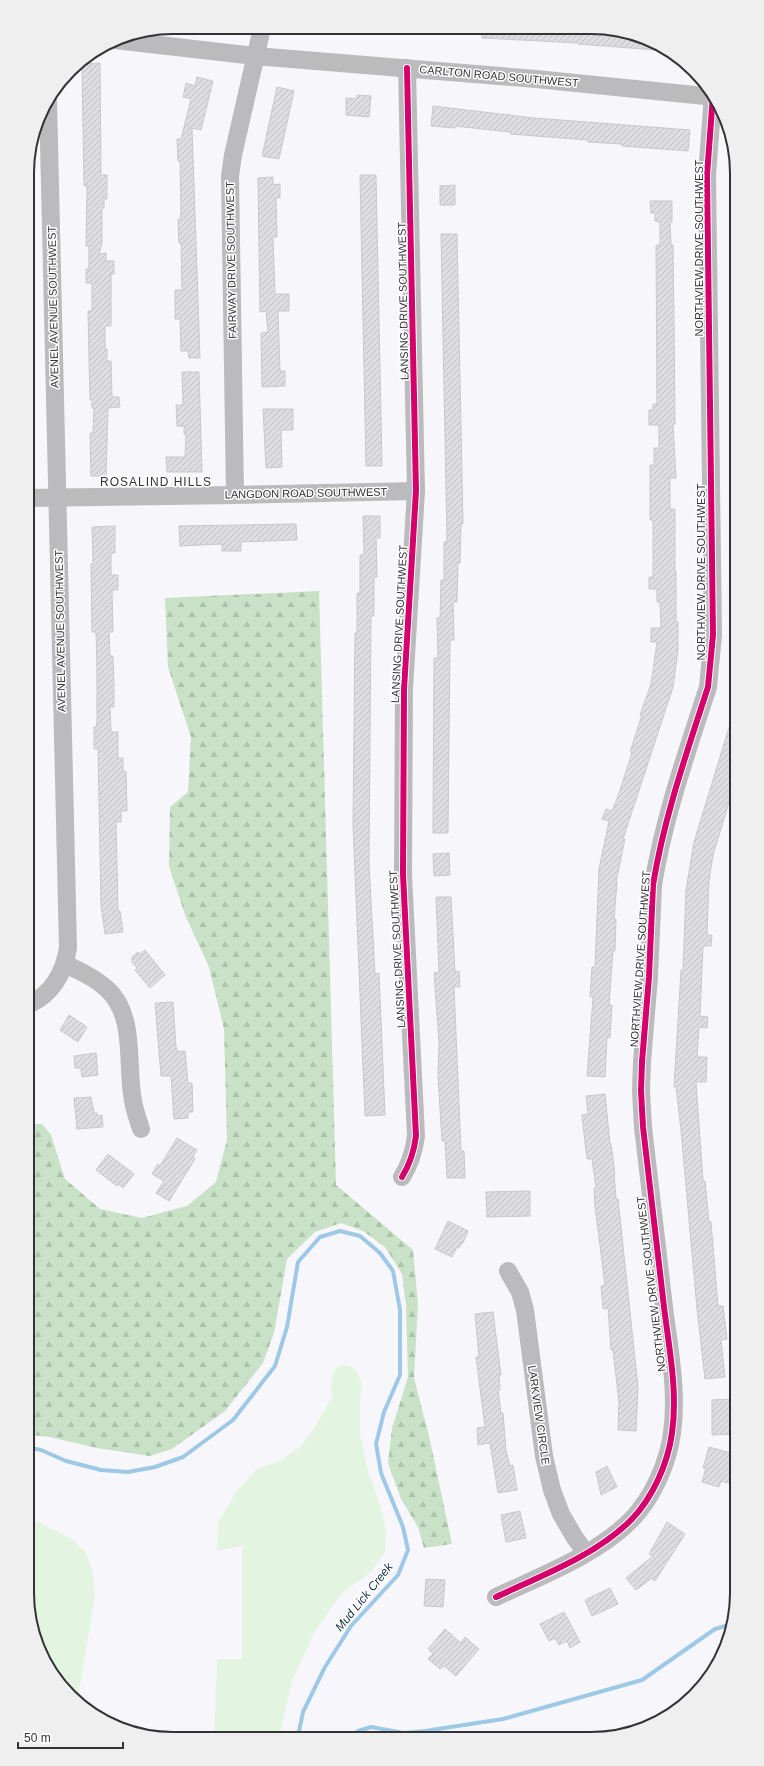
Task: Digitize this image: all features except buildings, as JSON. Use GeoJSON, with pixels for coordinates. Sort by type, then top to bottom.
{"type":"FeatureCollection","features":[{"type":"Feature","properties":{"kind":"street","name":"FAIRWAY DRIVE SOUTHWEST"},"geometry":{"type":"LineString","coordinates":[[235,495],[230,176],[233,155],[260,34]]}},
{"type":"Feature","properties":{"kind":"street","name":"CARLTON ROAD SOUTHWEST"},"geometry":{"type":"LineString","coordinates":[[142,38],[153,37],[255,56],[536,79],[706,95]]}},
{"type":"Feature","properties":{"kind":"street","name":"LANSING DRIVE SOUTHWEST"},"geometry":{"type":"LineString","coordinates":[[402,1177],[410,1164],[415,1149],[416,1136],[403,874],[402,812],[404,689],[416,491],[407,68]]}},
{"type":"Feature","properties":{"kind":"street","name":"NORTHVIEW DRIVE SOUTHWEST"},"geometry":{"type":"LineString","coordinates":[[496,1597],[586,1553],[617,1533],[633,1519],[646,1502],[659,1478],[668,1452],[673,1427],[671,1359],[643,1127],[641,1091],[649,977],[653,885],[657,859],[666,820],[708,687],[711,667],[713,635],[707,175],[713,108]]}},
{"type":"Feature","properties":{"kind":"street","name":"AVENEL AVENUE SOUTHWEST"},"geometry":{"type":"LineString","coordinates":[[48,112],[68,948],[65,964]]}},
{"type":"Feature","properties":{"kind":"street","name":"LANGDON ROAD SOUTHWEST"},"geometry":{"type":"LineString","coordinates":[[34,498],[416,491]]}},
{"type":"Feature","properties":{"kind":"street"},"geometry":{"type":"LineString","coordinates":[[34,1002],[42,997],[52,987],[65,964],[99,982],[109,990],[118,1002],[127,1035],[131,1093],[135,1112],[141,1129]]}},
{"type":"Feature","properties":{"kind":"street","name":"LARKVIEW CIRCLE"},"geometry":{"type":"LineString","coordinates":[[508,1271],[520,1292],[525,1310],[544,1456],[552,1490],[561,1514],[586,1553]]}},
{"type":"Feature","properties":{"kind":"green space"},"geometry":{"type":"Polygon","coordinates":[[[319,591],[336,1185],[413,1250],[418,1304],[414,1378],[429,1436],[452,1544],[424,1548],[418,1527],[401,1499],[388,1463],[392,1428],[408,1377],[406,1305],[402,1274],[385,1247],[363,1231],[341,1223],[315,1232],[287,1259],[274,1333],[263,1363],[225,1411],[172,1449],[150,1456],[97,1448],[50,1437],[34,1435],[34,1124],[42,1124],[51,1135],[65,1179],[100,1209],[142,1218],[187,1206],[216,1182],[227,1140],[224,1029],[209,967],[185,915],[169,866],[170,807],[188,792],[191,737],[168,667],[165,598],[319,591]]]}},
{"type":"Feature","properties":{"kind":"green space"},"geometry":{"type":"Polygon","coordinates":[[[340,1365],[350,1366],[356,1370],[362,1383],[360,1403],[360,1434],[367,1468],[380,1505],[386,1529],[385,1552],[371,1572],[341,1594],[314,1633],[292,1681],[280,1732],[214,1732],[217,1659],[242,1659],[242,1546],[217,1551],[218,1523],[236,1492],[257,1469],[283,1459],[300,1447],[313,1430],[332,1397],[331,1383],[334,1371],[340,1365]]]}},
{"type":"Feature","properties":{"kind":"green space"},"geometry":{"type":"Polygon","coordinates":[[[34,1520],[70,1538],[86,1553],[93,1573],[95,1595],[78,1694],[57,1670],[45,1646],[39,1629],[35,1611],[34,1593],[34,1520]]]}},
{"type":"Feature","properties":{"kind":"waterway","name":"Mud Lick Creek"},"geometry":{"type":"LineString","coordinates":[[34,1449],[41,1450],[66,1461],[101,1470],[128,1472],[155,1467],[183,1457],[233,1420],[275,1366],[287,1327],[298,1262],[320,1237],[340,1231],[360,1236],[380,1253],[393,1271],[400,1310],[400,1375],[384,1412],[376,1444],[381,1473],[403,1527],[408,1550],[398,1575],[351,1626],[325,1667],[303,1712],[299,1732]]}},
{"type":"Feature","properties":{"kind":"waterway","name":"Mud Lick Creek"},"geometry":{"type":"LineString","coordinates":[[414,1732],[503,1719],[642,1680],[715,1629],[726,1626]]}},
{"type":"Feature","properties":{"kind":"waterway","name":"Mud Lick Creek"},"geometry":{"type":"LineString","coordinates":[[357,1732],[371,1727],[398,1732]]}},
{"type":"Feature","properties":{"kind":"cycle path"},"geometry":{"type":"LineString","coordinates":[[402,1177],[411,1158],[416,1136],[403,874],[404,689],[416,491],[407,68]]}},
{"type":"Feature","properties":{"kind":"cycle path"},"geometry":{"type":"LineString","coordinates":[[496,1597],[568,1564],[618,1532],[632,1519],[640,1510],[653,1490],[663,1468],[672,1433],[674,1417],[672,1370],[643,1127],[641,1091],[649,977],[653,885],[663,835],[684,760],[708,687],[713,635],[707,175],[712,106]]}},
{"type":"Feature","properties":{"kind":"district","name":"ROSALIND HILLS"},"geometry":{"type":"Point","coordinates":[156,482]}}]}
